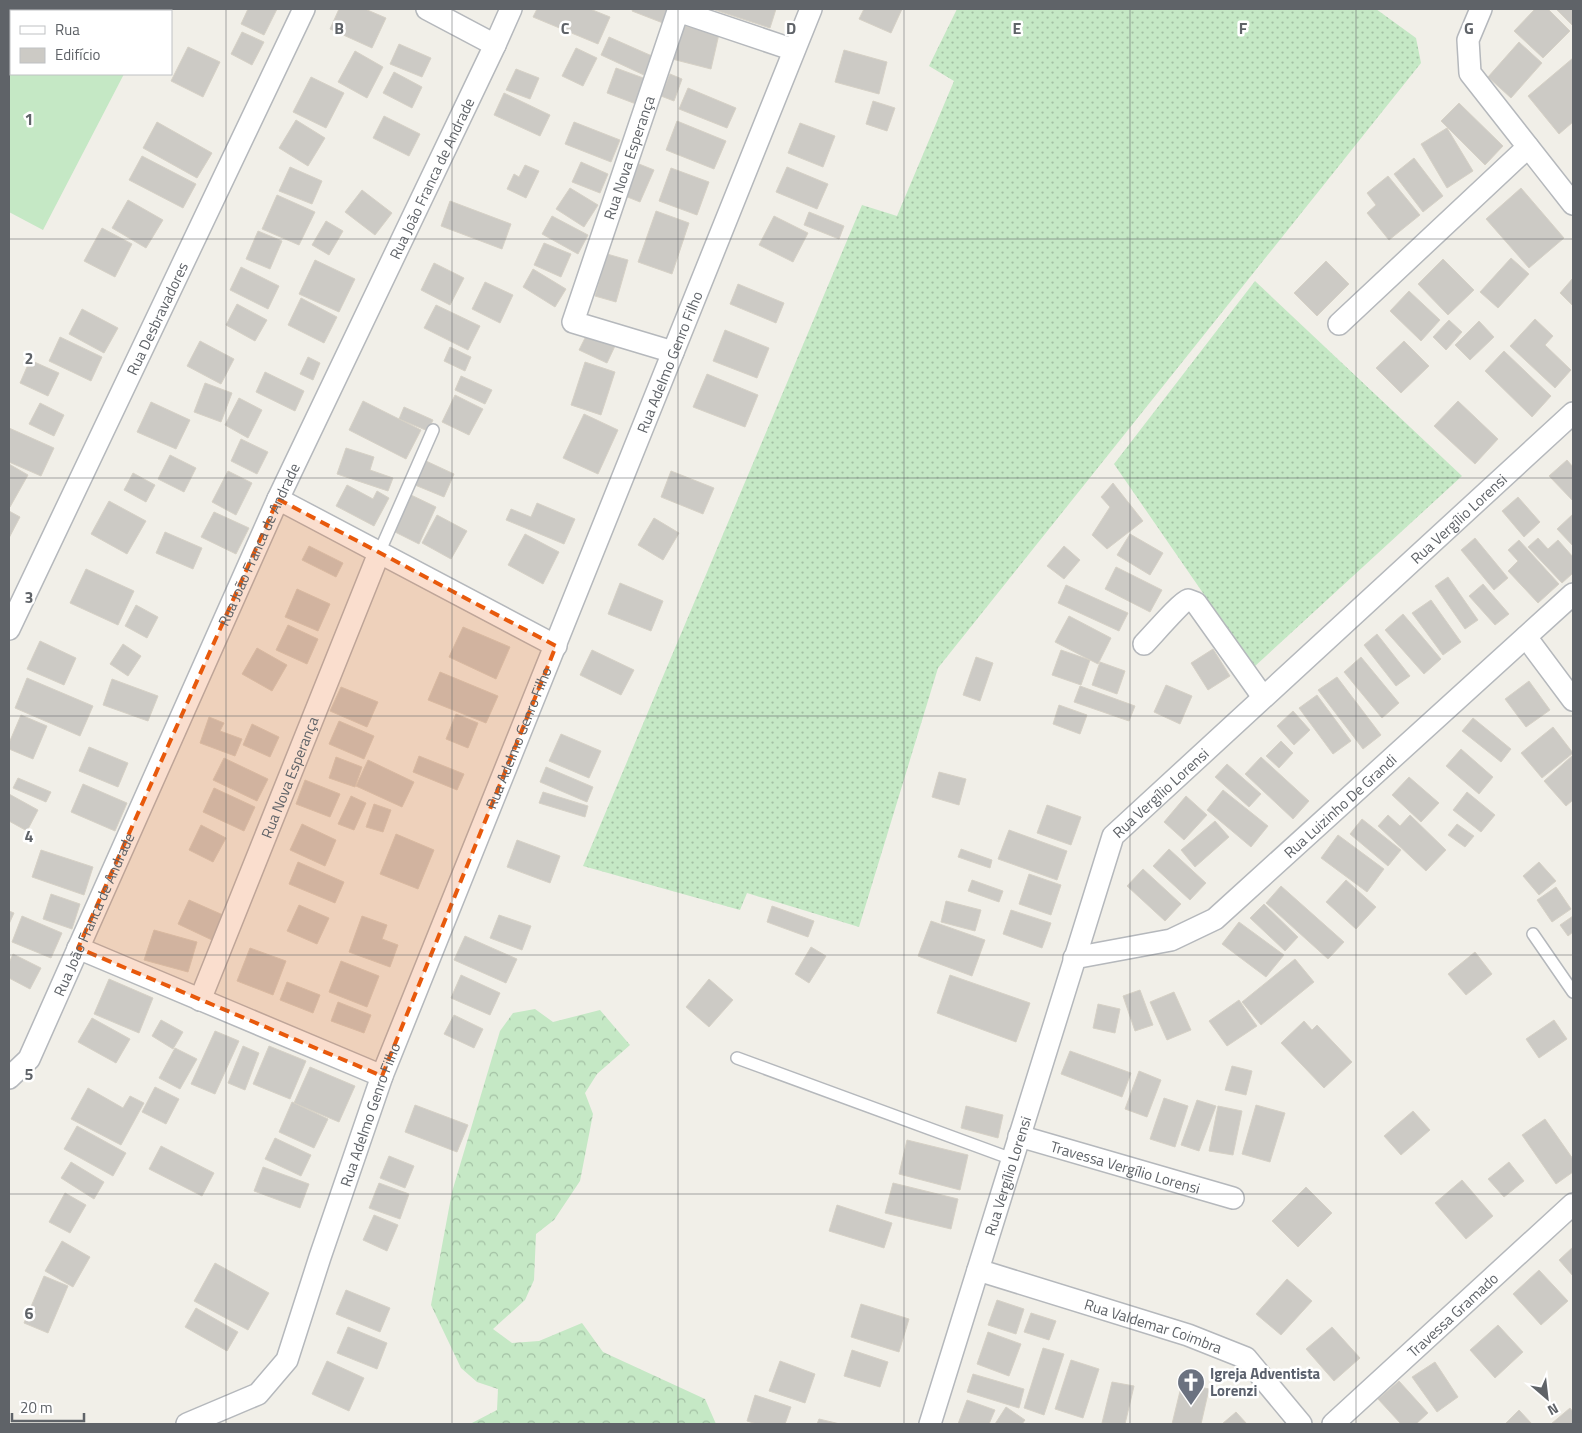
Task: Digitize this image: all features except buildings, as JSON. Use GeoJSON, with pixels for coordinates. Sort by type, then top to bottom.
{"type":"FeatureCollection","features":[{"type":"Feature","properties":{"kind":"street","name":"Rua Desbravadores"},"geometry":{"type":"LineString","coordinates":[[9,629],[304,9]]}},
{"type":"Feature","properties":{"kind":"street"},"geometry":{"type":"LineString","coordinates":[[427,9],[495,45]]}},
{"type":"Feature","properties":{"kind":"street","name":"Rua João Franca de Andrade"},"geometry":{"type":"LineString","coordinates":[[9,1078],[29,1059],[278,499],[511,9]]}},
{"type":"Feature","properties":{"kind":"street","name":"Rua Adelmo Genro Filho"},"geometry":{"type":"LineString","coordinates":[[187,1424],[258,1394],[287,1360],[382,1076],[811,9]]}},
{"type":"Feature","properties":{"kind":"street"},"geometry":{"type":"LineString","coordinates":[[1481,9],[1468,40],[1470,73],[1573,204]]}},
{"type":"Feature","properties":{"kind":"street","name":"Rua Nova Esperança"},"geometry":{"type":"LineString","coordinates":[[673,352],[573,322],[678,11],[794,50]]}},
{"type":"Feature","properties":{"kind":"street"},"geometry":{"type":"LineString","coordinates":[[1339,324],[1528,147]]}},
{"type":"Feature","properties":{"kind":"street","name":"Rua Vergílio Lorensi"},"geometry":{"type":"LineString","coordinates":[[930,1424],[1112,836],[1573,413]]}},
{"type":"Feature","properties":{"kind":"street"},"geometry":{"type":"LineString","coordinates":[[278,499],[556,646]]}},
{"type":"Feature","properties":{"kind":"street","name":"Rua Nova Esperança"},"geometry":{"type":"LineString","coordinates":[[200,1000],[379,553]]}},
{"type":"Feature","properties":{"kind":"street","name":"Rua Luizinho De Grandi"},"geometry":{"type":"LineString","coordinates":[[1074,958],[1171,940],[1215,919],[1573,594]]}},
{"type":"Feature","properties":{"kind":"street"},"geometry":{"type":"LineString","coordinates":[[1144,644],[1183,601],[1188,600],[1196,603],[1263,698]]}},
{"type":"Feature","properties":{"kind":"street"},"geometry":{"type":"LineString","coordinates":[[1526,637],[1573,700]]}},
{"type":"Feature","properties":{"kind":"street"},"geometry":{"type":"LineString","coordinates":[[78,948],[382,1076]]}},
{"type":"Feature","properties":{"kind":"street","name":"Travessa Vergílio Lorensi"},"geometry":{"type":"LineString","coordinates":[[1019,1136],[1233,1198]]}},
{"type":"Feature","properties":{"kind":"street","name":"Travessa Gramado"},"geometry":{"type":"LineString","coordinates":[[1333,1424],[1573,1204]]}},
{"type":"Feature","properties":{"kind":"street","name":"Rua Valdemar Coimbra"},"geometry":{"type":"LineString","coordinates":[[978,1270],[1188,1335],[1246,1358],[1300,1424]]}},
{"type":"Feature","properties":{"kind":"lane"},"geometry":{"type":"LineString","coordinates":[[379,553],[434,430]]}},
{"type":"Feature","properties":{"kind":"lane"},"geometry":{"type":"LineString","coordinates":[[1533,934],[1573,992]]}},
{"type":"Feature","properties":{"kind":"lane"},"geometry":{"type":"LineString","coordinates":[[737,1058],[1012,1160]]}},
{"type":"Feature","properties":{"kind":"highlighted area"},"geometry":{"type":"Polygon","coordinates":[[[278,499],[556,646],[382,1076],[78,948],[278,499]]]}},
{"type":"Feature","properties":{"kind":"green space"},"geometry":{"type":"Polygon","coordinates":[[[9,9],[130,10],[10,10],[10,75],[123,75],[43,230],[9,212],[9,9]]]}},
{"type":"Feature","properties":{"kind":"green space"},"geometry":{"type":"Polygon","coordinates":[[[957,9],[1376,9],[1416,38],[1421,63],[938,668],[859,927],[747,893],[740,910],[583,866],[862,205],[897,216],[954,81],[929,66],[957,9]]]}},
{"type":"Feature","properties":{"kind":"green space"},"geometry":{"type":"Polygon","coordinates":[[[1255,281],[1462,476],[1254,667],[1114,464],[1255,281]]]}},
{"type":"Feature","properties":{"kind":"green space"},"geometry":{"type":"Polygon","coordinates":[[[535,1009],[553,1022],[600,1010],[630,1045],[597,1074],[585,1093],[593,1114],[580,1181],[554,1220],[536,1234],[534,1280],[525,1300],[493,1329],[512,1343],[539,1341],[582,1323],[603,1352],[705,1399],[716,1424],[470,1424],[497,1410],[498,1389],[477,1382],[461,1368],[431,1305],[452,1192],[500,1031],[513,1013],[535,1009]]]}},
{"type":"Feature","properties":{"kind":"place","name":"Igreja Adventista Lorenzi"},"geometry":{"type":"Point","coordinates":[1191,1406]}}]}
